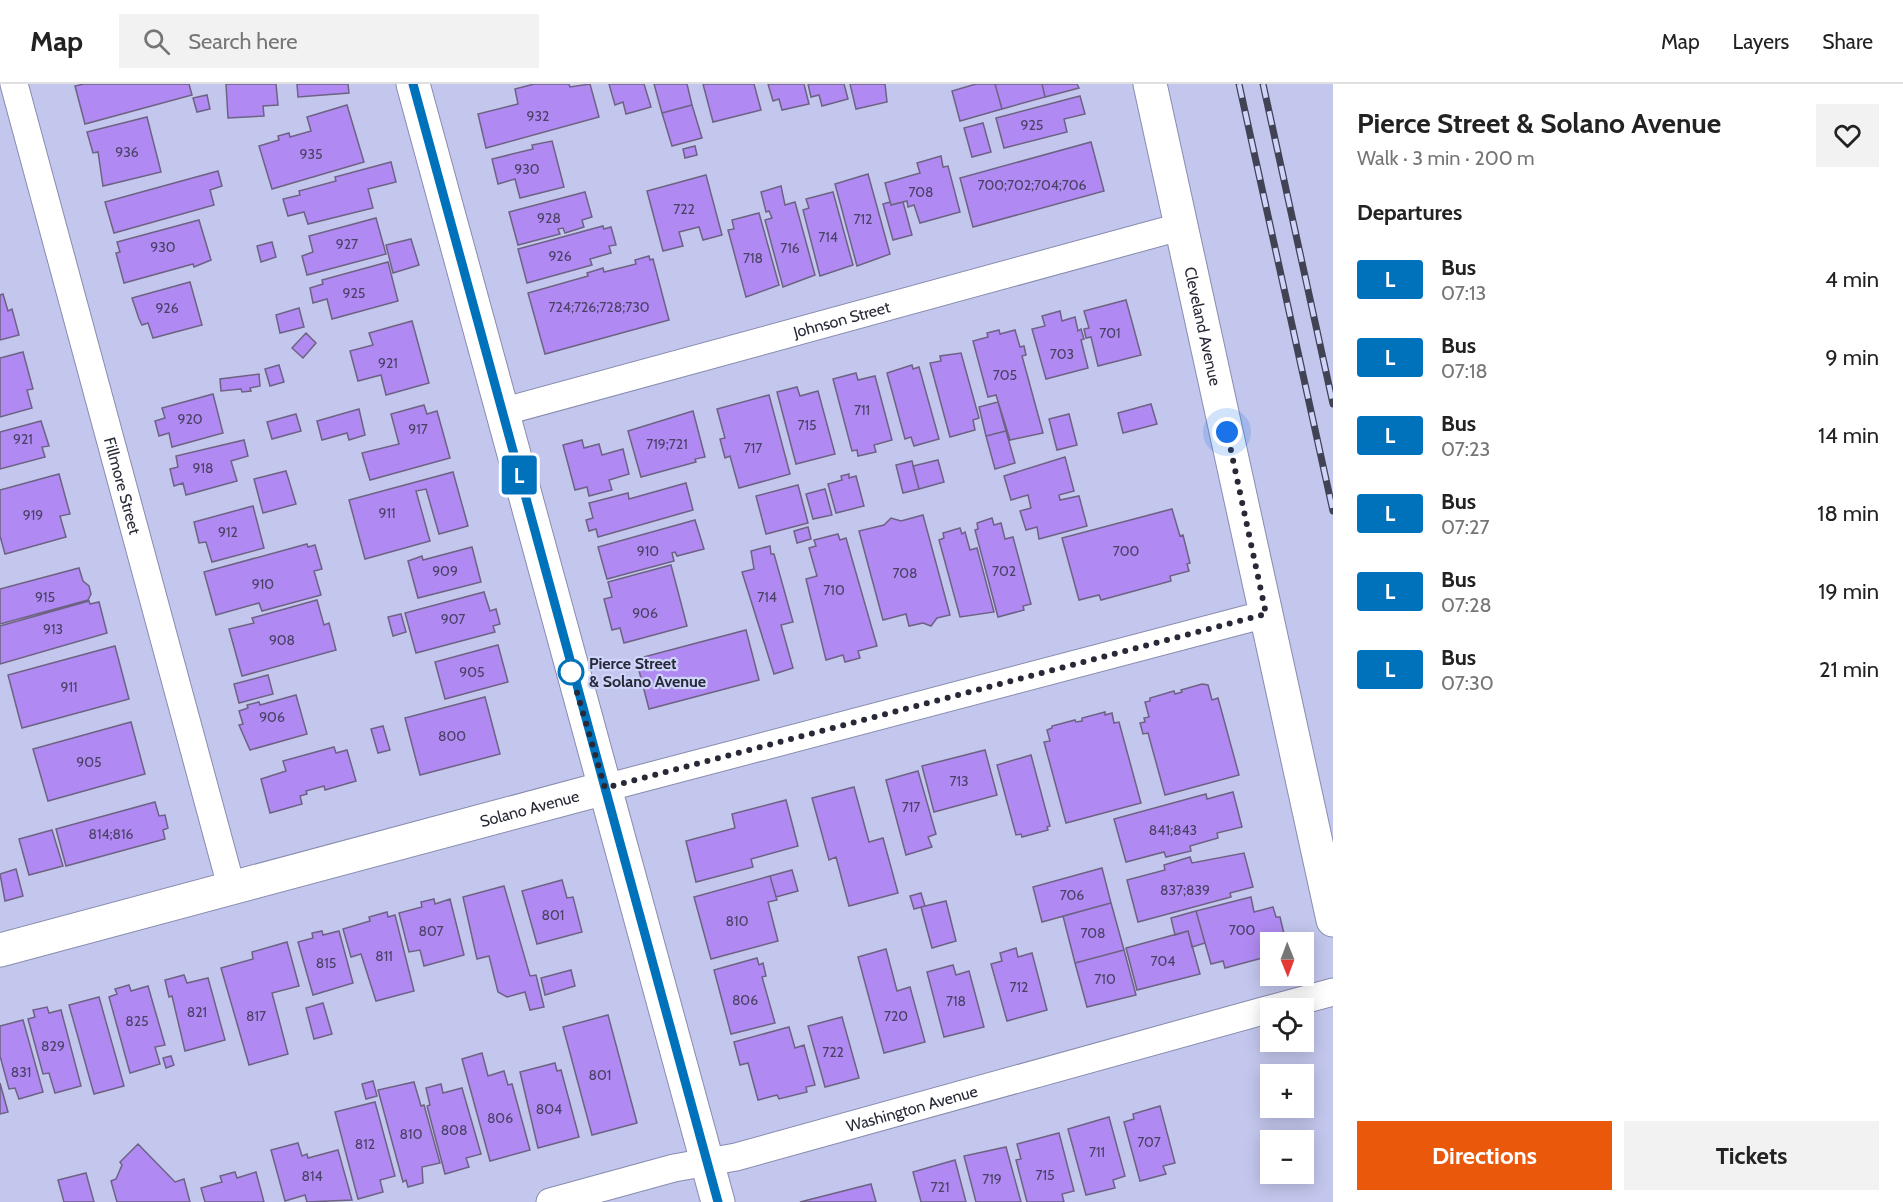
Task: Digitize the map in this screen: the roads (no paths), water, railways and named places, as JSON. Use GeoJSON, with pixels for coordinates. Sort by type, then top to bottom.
{"type":"FeatureCollection","features":[{"type":"Feature","properties":{"kind":"street","name":"Fillmore Street"},"geometry":{"type":"LineString","coordinates":[[14,84],[231,886]]}},
{"type":"Feature","properties":{"kind":"street"},"geometry":{"type":"LineString","coordinates":[[412,84],[718,1202]]}},
{"type":"Feature","properties":{"kind":"street","name":"Cleveland Avenue"},"geometry":{"type":"LineString","coordinates":[[1150,84],[1183,226],[1333,920]]}},
{"type":"Feature","properties":{"kind":"street","name":"Johnson Street"},"geometry":{"type":"LineString","coordinates":[[502,412],[1183,226]]}},
{"type":"Feature","properties":{"kind":"street","name":"Solano Avenue"},"geometry":{"type":"LineString","coordinates":[[0,950],[231,886],[1266,614]]}},
{"type":"Feature","properties":{"kind":"street","name":"Washington Avenue"},"geometry":{"type":"LineString","coordinates":[[1310,998],[1333,992]]}},
{"type":"Feature","properties":{"kind":"street","name":"Washington Avenue"},"geometry":{"type":"LineString","coordinates":[[550,1202],[706,1161],[736,1157],[1260,1011]]}},
{"type":"Feature","properties":{"kind":"railway"},"geometry":{"type":"LineString","coordinates":[[1239,84],[1333,511]]}},
{"type":"Feature","properties":{"kind":"railway"},"geometry":{"type":"LineString","coordinates":[[1263,84],[1333,404]]}},
{"type":"Feature","properties":{"kind":"place","name":"Pierce Street & Solano Avenue"},"geometry":{"type":"Point","coordinates":[571,672]}}]}
